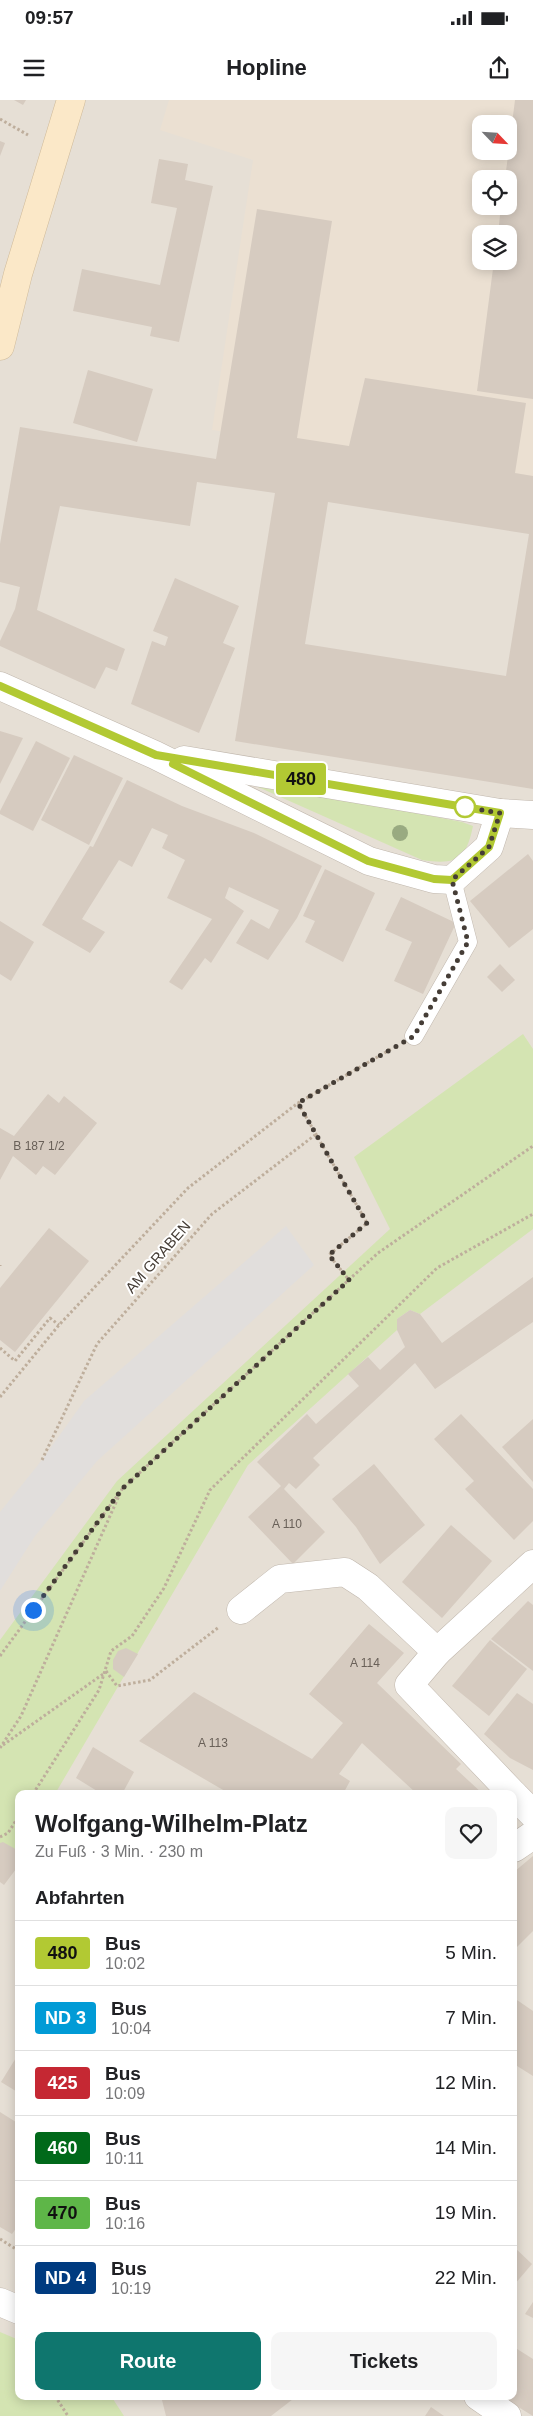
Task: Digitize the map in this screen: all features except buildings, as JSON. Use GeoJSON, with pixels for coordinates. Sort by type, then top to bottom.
{"type":"FeatureCollection","features":[{"type":"Feature","properties":{"kind":"main road"},"geometry":{"type":"LineString","coordinates":[[0,346],[18,274],[71,100]]}},
{"type":"Feature","properties":{"kind":"street"},"geometry":{"type":"LineString","coordinates":[[0,686],[156,755],[368,861],[434,879],[452,880],[489,847],[500,813]]}},
{"type":"Feature","properties":{"kind":"street"},"geometry":{"type":"LineString","coordinates":[[156,755],[500,813],[533,815]]}},
{"type":"Feature","properties":{"kind":"street"},"geometry":{"type":"LineString","coordinates":[[509,1790],[409,1685],[437,1652],[533,1564]]}},
{"type":"Feature","properties":{"kind":"street"},"geometry":{"type":"LineString","coordinates":[[241,1610],[280,1579],[345,1572],[368,1587],[437,1652]]}},
{"type":"Feature","properties":{"kind":"street"},"geometry":{"type":"LineString","coordinates":[[517,1798],[533,1814]]}},
{"type":"Feature","properties":{"kind":"street"},"geometry":{"type":"LineString","coordinates":[[517,1846],[533,1835]]}},
{"type":"Feature","properties":{"kind":"street"},"geometry":{"type":"LineString","coordinates":[[0,2302],[15,2308]]}},
{"type":"Feature","properties":{"kind":"street"},"geometry":{"type":"LineString","coordinates":[[484,2400],[507,2416]]}},
{"type":"Feature","properties":{"kind":"lane"},"geometry":{"type":"LineString","coordinates":[[414,1036],[468,942],[452,880]]}},
{"type":"Feature","properties":{"kind":"path","name":"AM GRABEN"},"geometry":{"type":"LineString","coordinates":[[0,1396],[59,1325],[188,1188],[298,1103],[414,1036]]}},
{"type":"Feature","properties":{"kind":"path"},"geometry":{"type":"LineString","coordinates":[[298,1103],[367,1223],[329,1255],[349,1280]]}},
{"type":"Feature","properties":{"kind":"path","name":"AM GRABEN"},"geometry":{"type":"LineString","coordinates":[[42,1460],[97,1344],[212,1214],[315,1135]]}},
{"type":"Feature","properties":{"kind":"path"},"geometry":{"type":"LineString","coordinates":[[0,1656],[122,1489],[378,1253],[533,1146]]}},
{"type":"Feature","properties":{"kind":"path"},"geometry":{"type":"LineString","coordinates":[[36,1790],[99,1690],[111,1651],[132,1636],[164,1588],[210,1490],[437,1268],[533,1214]]}},
{"type":"Feature","properties":{"kind":"path"},"geometry":{"type":"LineString","coordinates":[[0,1348],[15,1361],[50,1318],[59,1325]]}},
{"type":"Feature","properties":{"kind":"path"},"geometry":{"type":"LineString","coordinates":[[0,1747],[21,1716],[122,1489]]}},
{"type":"Feature","properties":{"kind":"path"},"geometry":{"type":"LineString","coordinates":[[106,1671],[117,1686],[150,1680],[241,1610]]}},
{"type":"Feature","properties":{"kind":"path"},"geometry":{"type":"LineString","coordinates":[[0,1747],[106,1671]]}},
{"type":"Feature","properties":{"kind":"path"},"geometry":{"type":"LineString","coordinates":[[0,1837],[8,1832],[15,1822]]}},
{"type":"Feature","properties":{"kind":"path"},"geometry":{"type":"LineString","coordinates":[[0,2239],[15,2248]]}},
{"type":"Feature","properties":{"kind":"path"},"geometry":{"type":"LineString","coordinates":[[58,2400],[68,2416]]}},
{"type":"Feature","properties":{"kind":"shaded area"},"geometry":{"type":"Polygon","coordinates":[[[0,100],[533,100],[533,2416],[0,2416],[0,100]]]}},
{"type":"Feature","properties":{"kind":"shaded area"},"geometry":{"type":"Polygon","coordinates":[[[169,100],[533,100],[533,479],[212,430],[253,160],[160,130],[169,100]]]}},
{"type":"Feature","properties":{"kind":"shaded area"},"geometry":{"type":"Polygon","coordinates":[[[286,1226],[314,1265],[97,1461],[35,1536],[0,1591],[0,1512],[42,1460],[84,1401],[286,1226]]]}},
{"type":"Feature","properties":{"kind":"green space"},"geometry":{"type":"Polygon","coordinates":[[[242,780],[462,822],[473,826],[467,846],[458,858],[443,862],[422,860],[242,780]]]}},
{"type":"Feature","properties":{"kind":"green space"},"geometry":{"type":"Polygon","coordinates":[[[523,1034],[533,1049],[533,1229],[420,1314],[410,1310],[397,1319],[397,1330],[248,1465],[57,1790],[15,1790],[15,1849],[0,1843],[0,1640],[117,1481],[390,1229],[354,1157],[523,1034]]]}},
{"type":"Feature","properties":{"kind":"green space"},"geometry":{"type":"Polygon","coordinates":[[[0,2332],[15,2338],[15,2400],[114,2400],[124,2416],[0,2416],[0,2332]]]}},
{"type":"Feature","properties":{"kind":"bus line","name":"480"},"geometry":{"type":"LineString","coordinates":[[0,686],[156,755],[500,813],[489,847],[452,880],[434,879],[368,861],[173,764]]}},
{"type":"Feature","properties":{"kind":"route"},"geometry":{"type":"LineString","coordinates":[[33,1610],[122,1489],[349,1280],[329,1255],[367,1223],[298,1103],[414,1036],[468,942],[452,880],[489,847],[500,813],[465,807]]}}]}
